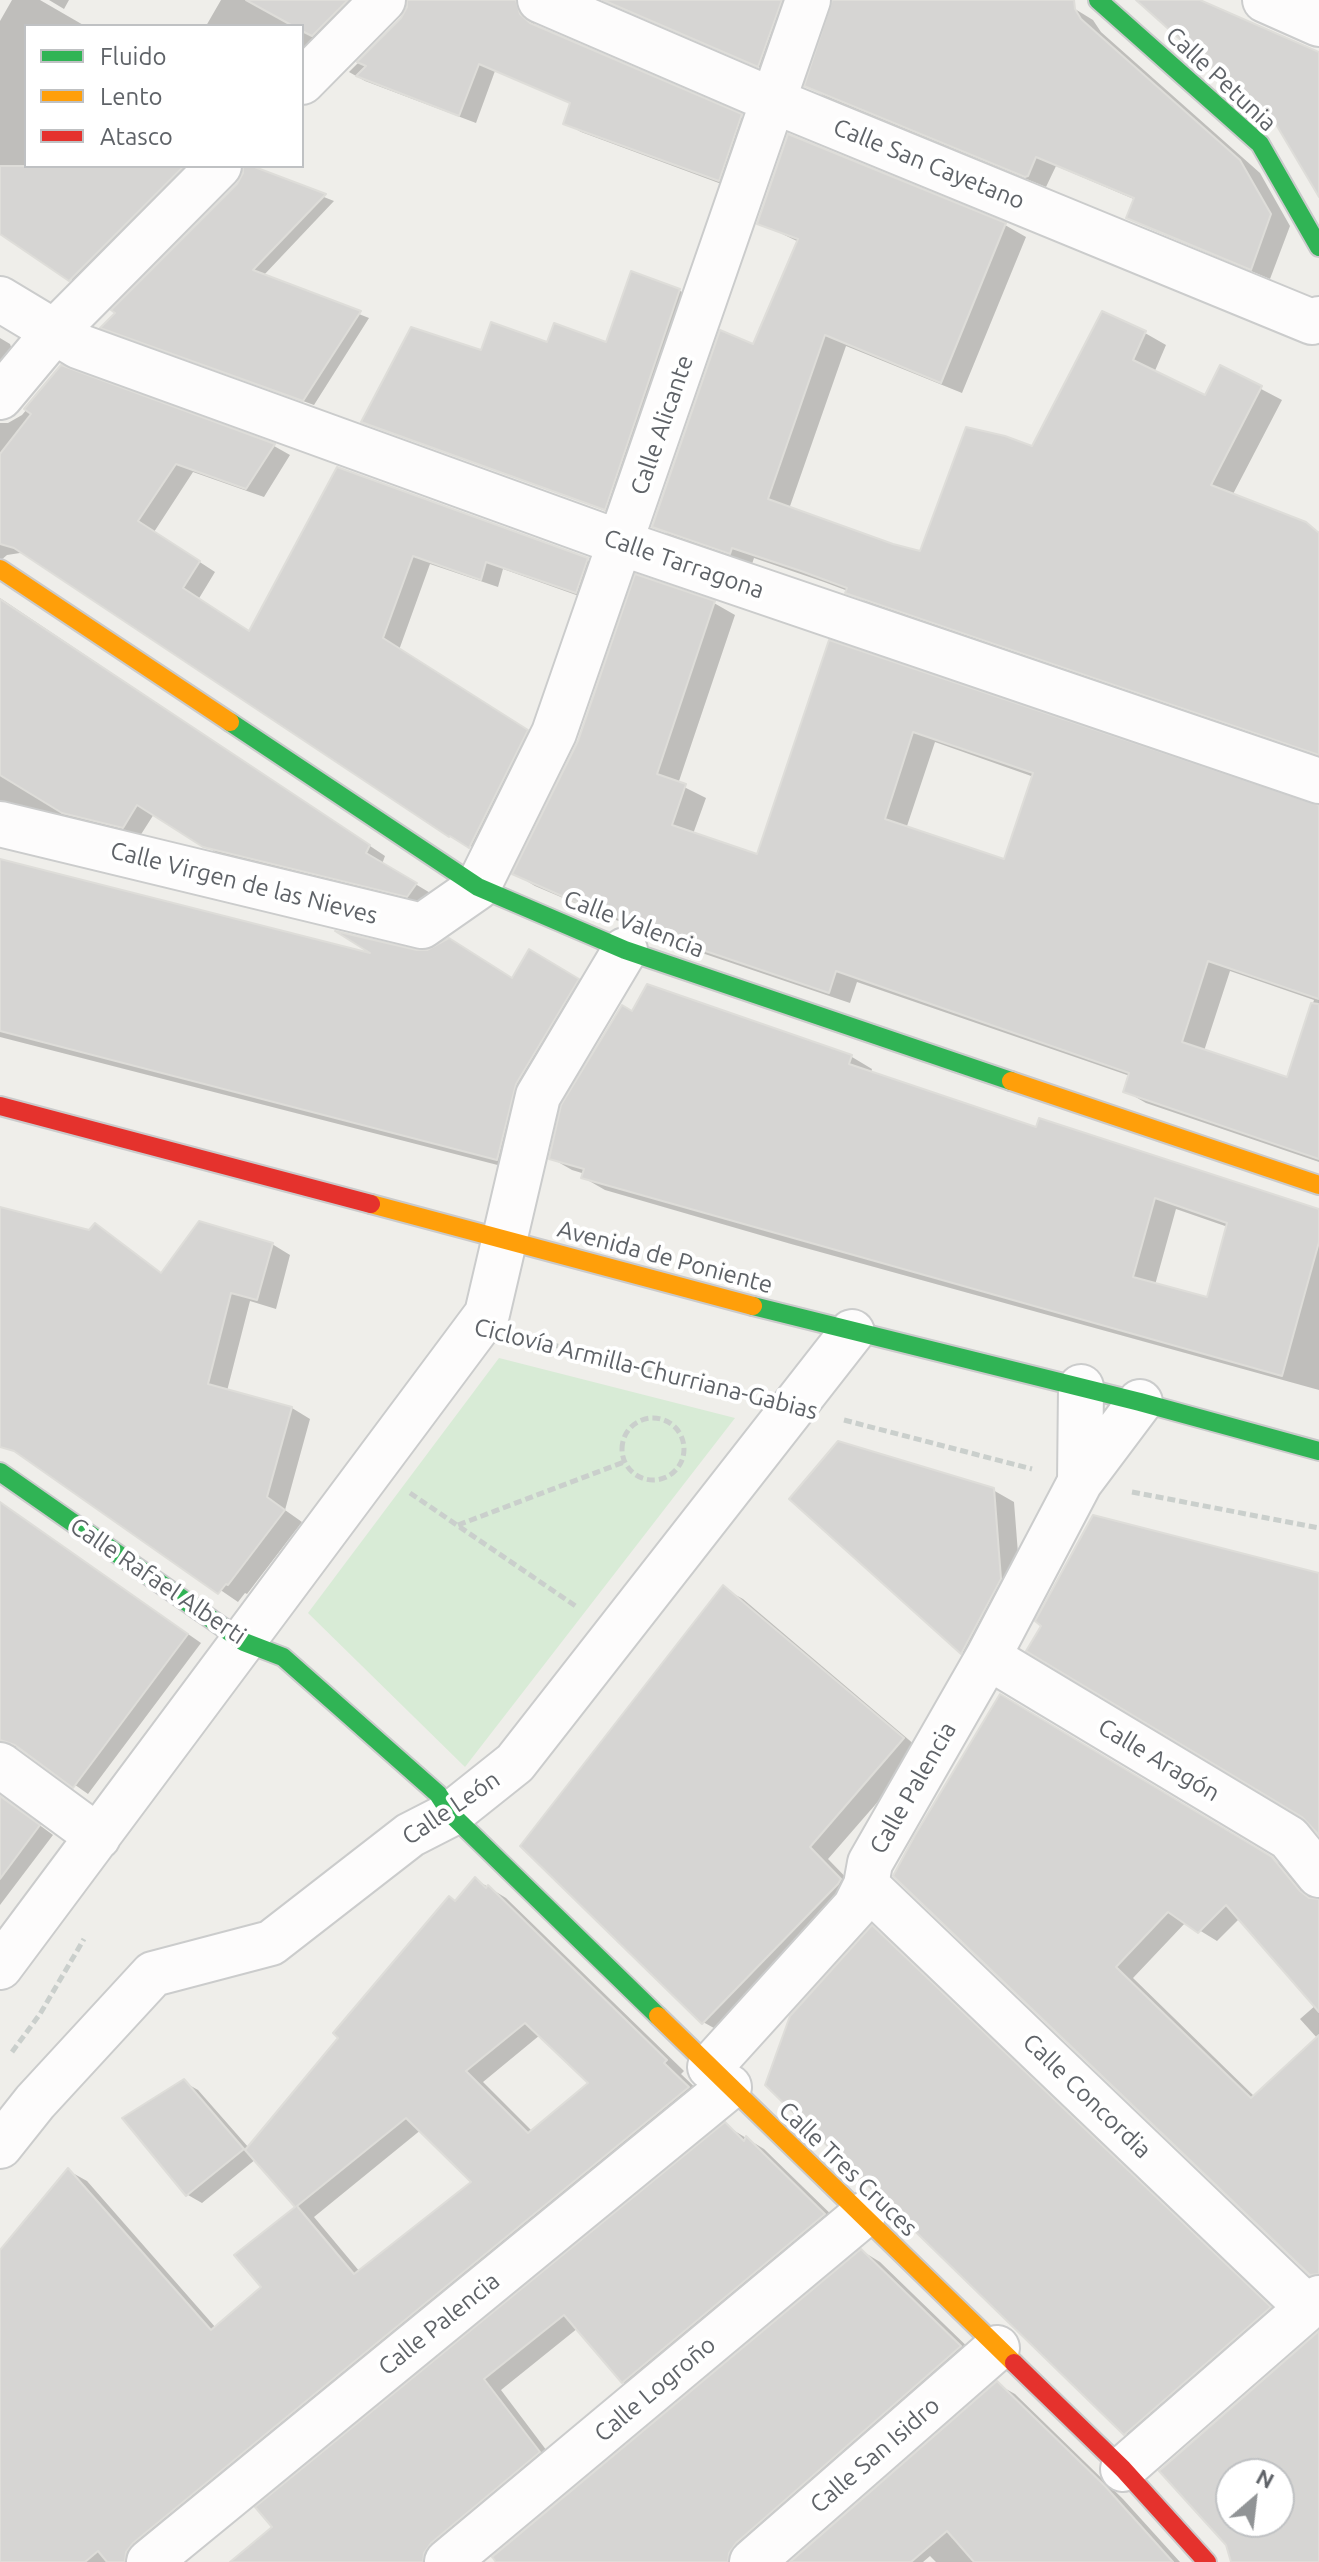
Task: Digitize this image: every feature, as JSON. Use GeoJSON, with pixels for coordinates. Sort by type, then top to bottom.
{"type":"FeatureCollection","features":[{"type":"Feature","properties":{"kind":"street"},"geometry":{"type":"LineString","coordinates":[[304,80],[383,0]]}},
{"type":"Feature","properties":{"kind":"street","name":"Calle San Cayetano"},"geometry":{"type":"LineString","coordinates":[[540,0],[774,101],[1312,322],[1319,319]]}},
{"type":"Feature","properties":{"kind":"street","name":"Calle Alicante"},"geometry":{"type":"LineString","coordinates":[[478,887],[554,733],[808,0]]}},
{"type":"Feature","properties":{"kind":"street","name":"Calle Petunia"},"geometry":{"type":"LineString","coordinates":[[1098,0],[1260,144],[1319,247]]}},
{"type":"Feature","properties":{"kind":"street"},"geometry":{"type":"LineString","coordinates":[[1265,0],[1319,24]]}},
{"type":"Feature","properties":{"kind":"street"},"geometry":{"type":"LineString","coordinates":[[0,397],[56,330],[217,168]]}},
{"type":"Feature","properties":{"kind":"street","name":"Calle Tarragona"},"geometry":{"type":"LineString","coordinates":[[0,299],[78,346],[621,543],[1319,781]]}},
{"type":"Feature","properties":{"kind":"street","name":"Calle Valencia"},"geometry":{"type":"LineString","coordinates":[[0,569],[478,887],[625,950],[1319,1185]]}},
{"type":"Feature","properties":{"kind":"street","name":"Calle Virgen de las Nieves"},"geometry":{"type":"LineString","coordinates":[[0,824],[422,926],[478,887]]}},
{"type":"Feature","properties":{"kind":"street"},"geometry":{"type":"LineString","coordinates":[[0,1967],[487,1314],[538,1096],[625,950]]}},
{"type":"Feature","properties":{"kind":"street","name":"Avenida de Poniente"},"geometry":{"type":"LineString","coordinates":[[0,1106],[852,1332],[1140,1402],[1319,1451]]}},
{"type":"Feature","properties":{"kind":"street","name":"Calle León"},"geometry":{"type":"LineString","coordinates":[[0,2146],[35,2102],[153,1974],[271,1943],[410,1835],[451,1814],[515,1763],[852,1332]]}},
{"type":"Feature","properties":{"kind":"street","name":"Calle Palencia"},"geometry":{"type":"LineString","coordinates":[[1080,1482],[1081,1387]]}},
{"type":"Feature","properties":{"kind":"street","name":"Calle Palencia"},"geometry":{"type":"LineString","coordinates":[[149,2562],[719,2077],[855,1907],[866,1885],[870,1863],[988,1657],[1080,1482],[1140,1402]]}},
{"type":"Feature","properties":{"kind":"street","name":"Calle Rafael Alberti"},"geometry":{"type":"LineString","coordinates":[[1,1476],[244,1642],[283,1657],[438,1794],[451,1814]]}},
{"type":"Feature","properties":{"kind":"street","name":"Calle Aragón"},"geometry":{"type":"LineString","coordinates":[[988,1657],[1289,1838],[1319,1875]]}},
{"type":"Feature","properties":{"kind":"street"},"geometry":{"type":"LineString","coordinates":[[0,1765],[98,1837]]}},
{"type":"Feature","properties":{"kind":"street","name":"Calle Tres Cruces"},"geometry":{"type":"LineString","coordinates":[[451,1814],[1123,2469],[1207,2562]]}},
{"type":"Feature","properties":{"kind":"street","name":"Calle Concordia"},"geometry":{"type":"LineString","coordinates":[[866,1885],[1314,2303]]}},
{"type":"Feature","properties":{"kind":"street","name":"Calle Logroño"},"geometry":{"type":"LineString","coordinates":[[447,2562],[863,2215]]}},
{"type":"Feature","properties":{"kind":"street"},"geometry":{"type":"LineString","coordinates":[[1123,2469],[1314,2303]]}},
{"type":"Feature","properties":{"kind":"street","name":"Calle San Isidro"},"geometry":{"type":"LineString","coordinates":[[752,2562],[997,2348]]}},
{"type":"Feature","properties":{"kind":"path","name":"Ciclovía Armilla-Churriana-Gabias"},"geometry":{"type":"LineString","coordinates":[[478,1325],[1080,1482],[1319,1528]]}},
{"type":"Feature","properties":{"kind":"path"},"geometry":{"type":"LineString","coordinates":[[653,1417],[667,1420],[678,1429],[684,1443],[684,1456],[677,1469],[666,1478],[652,1481],[638,1478],[624,1462],[621,1442],[628,1429],[639,1420],[653,1417]]}},
{"type":"Feature","properties":{"kind":"path"},"geometry":{"type":"LineString","coordinates":[[457,1525],[624,1462]]}},
{"type":"Feature","properties":{"kind":"path"},"geometry":{"type":"LineString","coordinates":[[373,1468],[616,1635]]}},
{"type":"Feature","properties":{"kind":"green space"},"geometry":{"type":"Polygon","coordinates":[[[499,1358],[735,1418],[465,1767],[308,1613],[499,1358]]]}},
{"type":"Feature","properties":{"kind":"building"},"geometry":{"type":"Polygon","coordinates":[[[246,0],[348,0],[312,36],[304,32],[304,24],[289,24],[246,0]]]}},
{"type":"Feature","properties":{"kind":"building"},"geometry":{"type":"Polygon","coordinates":[[[407,0],[516,0],[520,14],[530,23],[742,114],[719,181],[563,124],[570,103],[479,64],[459,116],[356,76],[366,66],[357,62],[401,18],[407,0]]]}},
{"type":"Feature","properties":{"kind":"building"},"geometry":{"type":"Polygon","coordinates":[[[603,0],[782,0],[758,67],[603,0]]]}},
{"type":"Feature","properties":{"kind":"building"},"geometry":{"type":"Polygon","coordinates":[[[832,0],[1074,0],[1081,19],[1240,160],[1271,214],[1251,270],[1126,218],[1134,198],[1036,157],[1025,177],[804,86],[832,0]]]}},
{"type":"Feature","properties":{"kind":"building"},"geometry":{"type":"Polygon","coordinates":[[[1136,0],[1200,0],[1319,52],[1319,197],[1277,126],[1136,0]]]}},
{"type":"Feature","properties":{"kind":"building"},"geometry":{"type":"Polygon","coordinates":[[[788,134],[1006,223],[941,383],[825,335],[768,499],[920,551],[966,427],[1032,446],[1102,311],[1146,331],[1133,360],[1205,395],[1220,365],[1262,386],[1211,485],[1306,522],[1319,533],[1319,755],[845,593],[847,588],[801,571],[732,548],[730,554],[652,527],[720,330],[753,344],[798,239],[757,224],[788,134]]]}},
{"type":"Feature","properties":{"kind":"building"},"geometry":{"type":"Polygon","coordinates":[[[0,166],[182,168],[69,281],[0,234],[0,166]]]}},
{"type":"Feature","properties":{"kind":"building"},"geometry":{"type":"Polygon","coordinates":[[[243,168],[257,168],[326,194],[253,270],[361,311],[303,401],[100,328],[115,313],[111,310],[237,184],[243,168]]]}},
{"type":"Feature","properties":{"kind":"building"},"geometry":{"type":"Polygon","coordinates":[[[631,271],[680,289],[605,510],[361,422],[411,327],[481,350],[491,322],[547,342],[554,323],[606,342],[631,271]]]}},
{"type":"Feature","properties":{"kind":"building"},"geometry":{"type":"Polygon","coordinates":[[[61,365],[275,444],[246,489],[176,464],[138,521],[200,561],[183,588],[249,631],[337,467],[588,558],[576,593],[486,562],[481,580],[413,556],[383,638],[528,730],[469,848],[14,548],[0,544],[0,454],[31,414],[24,409],[61,365]]]}},
{"type":"Feature","properties":{"kind":"building"},"geometry":{"type":"Polygon","coordinates":[[[635,574],[715,601],[657,774],[686,784],[672,825],[757,854],[829,640],[1319,805],[1319,999],[1208,961],[1182,1042],[1287,1077],[1311,1003],[1319,1004],[1319,1159],[1123,1092],[1129,1073],[836,971],[829,993],[673,940],[675,937],[587,907],[512,874],[578,741],[635,574]],[[913,732],[885,819],[1004,859],[1033,773],[913,732]]]}},
{"type":"Feature","properties":{"kind":"building"},"geometry":{"type":"Polygon","coordinates":[[[0,599],[370,845],[366,853],[417,883],[407,897],[203,847],[137,805],[123,828],[62,813],[0,775],[0,599]]]}},
{"type":"Feature","properties":{"kind":"building"},"geometry":{"type":"Polygon","coordinates":[[[0,859],[370,953],[335,931],[417,950],[427,950],[449,938],[512,978],[529,949],[579,979],[516,1084],[497,1160],[0,1031],[0,859]]]}},
{"type":"Feature","properties":{"kind":"building"},"geometry":{"type":"Polygon","coordinates":[[[647,984],[852,1055],[849,1064],[1036,1127],[1039,1118],[1319,1209],[1319,1242],[1282,1376],[581,1178],[584,1169],[549,1159],[561,1105],[622,1005],[632,1011],[647,984]],[[1155,1198],[1133,1277],[1207,1297],[1227,1223],[1155,1198]]]}},
{"type":"Feature","properties":{"kind":"building"},"geometry":{"type":"Polygon","coordinates":[[[0,1207],[89,1230],[95,1223],[161,1273],[199,1221],[273,1243],[257,1300],[231,1293],[208,1384],[292,1407],[267,1497],[285,1510],[218,1594],[14,1451],[0,1447],[0,1207]]]}},
{"type":"Feature","properties":{"kind":"building"},"geometry":{"type":"Polygon","coordinates":[[[838,1441],[994,1488],[1001,1579],[961,1654],[789,1499],[838,1441]]]}},
{"type":"Feature","properties":{"kind":"building"},"geometry":{"type":"Polygon","coordinates":[[[0,1502],[188,1634],[73,1788],[15,1745],[0,1740],[0,1502]]]}},
{"type":"Feature","properties":{"kind":"building"},"geometry":{"type":"Polygon","coordinates":[[[1093,1515],[1319,1573],[1319,1835],[1302,1817],[1026,1651],[1041,1626],[1035,1621],[1093,1515]]]}},
{"type":"Feature","properties":{"kind":"building"},"geometry":{"type":"Polygon","coordinates":[[[723,1585],[904,1738],[810,1847],[841,1879],[838,1884],[702,2024],[520,1846],[723,1585]]]}},
{"type":"Feature","properties":{"kind":"building"},"geometry":{"type":"Polygon","coordinates":[[[1000,1694],[1272,1857],[1300,1891],[1309,1898],[1319,1899],[1319,2012],[1226,1905],[1198,1933],[1168,1912],[1116,1967],[1251,2098],[1319,2035],[1319,2274],[1310,2275],[893,1876],[1000,1694]]]}},
{"type":"Feature","properties":{"kind":"building"},"geometry":{"type":"Polygon","coordinates":[[[0,1796],[40,1825],[0,1879],[0,1796]]]}},
{"type":"Feature","properties":{"kind":"building"},"geometry":{"type":"Polygon","coordinates":[[[475,1877],[486,1888],[488,1885],[667,2060],[664,2063],[689,2087],[133,2543],[126,2552],[125,2562],[107,2562],[98,2551],[85,2562],[0,2562],[0,2250],[68,2168],[211,2330],[261,2287],[234,2255],[295,2207],[245,2150],[338,2038],[333,2033],[449,1896],[455,1901],[475,1877]],[[525,2023],[466,2071],[528,2133],[588,2083],[525,2023]],[[406,2118],[297,2206],[354,2274],[471,2182],[406,2118]]]}},
{"type":"Feature","properties":{"kind":"building"},"geometry":{"type":"Polygon","coordinates":[[[872,1925],[1271,2307],[1124,2435],[765,2085],[790,2016],[872,1925]]]}},
{"type":"Feature","properties":{"kind":"building"},"geometry":{"type":"Polygon","coordinates":[[[184,2079],[244,2149],[186,2196],[122,2118],[184,2079]]]}},
{"type":"Feature","properties":{"kind":"building"},"geometry":{"type":"Polygon","coordinates":[[[725,2122],[744,2141],[746,2136],[825,2214],[622,2383],[564,2315],[484,2379],[540,2452],[431,2543],[424,2553],[423,2562],[230,2562],[272,2527],[255,2507],[725,2122]]]}},
{"type":"Feature","properties":{"kind":"building"},"geometry":{"type":"Polygon","coordinates":[[[861,2249],[961,2346],[736,2543],[729,2553],[728,2562],[496,2562],[492,2557],[861,2249]]]}},
{"type":"Feature","properties":{"kind":"building"},"geometry":{"type":"Polygon","coordinates":[[[1319,2331],[1319,2562],[1231,2562],[1226,2545],[1220,2538],[1295,2538],[1295,2458],[1215,2458],[1215,2533],[1159,2471],[1319,2331]]]}},
{"type":"Feature","properties":{"kind":"building"},"geometry":{"type":"Polygon","coordinates":[[[997,2381],[1105,2486],[1173,2562],[974,2562],[947,2531],[911,2562],[790,2562],[997,2381]]]}},
{"type":"Feature","properties":{"kind":"traffic: fast"},"geometry":{"type":"LineString","coordinates":[[1098,0],[1260,144],[1319,247]]}},
{"type":"Feature","properties":{"kind":"traffic: fast"},"geometry":{"type":"LineString","coordinates":[[230,722],[478,887],[625,950],[1011,1081]]}},
{"type":"Feature","properties":{"kind":"traffic: fast"},"geometry":{"type":"LineString","coordinates":[[753,1306],[1140,1402],[1319,1451]]}},
{"type":"Feature","properties":{"kind":"traffic: fast"},"geometry":{"type":"LineString","coordinates":[[0,1472],[244,1642],[283,1657],[438,1794],[451,1814],[658,2016]]}},
{"type":"Feature","properties":{"kind":"traffic: slow"},"geometry":{"type":"LineString","coordinates":[[0,569],[230,722]]}},
{"type":"Feature","properties":{"kind":"traffic: slow"},"geometry":{"type":"LineString","coordinates":[[1011,1081],[1319,1185]]}},
{"type":"Feature","properties":{"kind":"traffic: slow"},"geometry":{"type":"LineString","coordinates":[[371,1204],[753,1306]]}},
{"type":"Feature","properties":{"kind":"traffic: slow"},"geometry":{"type":"LineString","coordinates":[[658,2016],[1014,2363]]}},
{"type":"Feature","properties":{"kind":"traffic: jam"},"geometry":{"type":"LineString","coordinates":[[0,1106],[371,1204]]}},
{"type":"Feature","properties":{"kind":"traffic: jam"},"geometry":{"type":"LineString","coordinates":[[1014,2363],[1123,2469],[1207,2562]]}}]}
